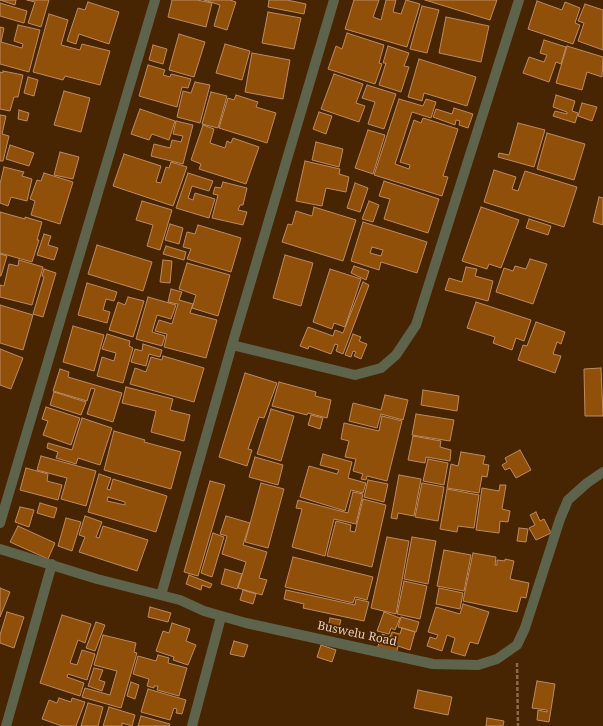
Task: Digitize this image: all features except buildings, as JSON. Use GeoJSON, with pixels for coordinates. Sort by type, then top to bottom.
{"type":"FeatureCollection","features":[{"type":"Feature","properties":{"kind":"street"},"geometry":{"type":"LineString","coordinates":[[0,523],[155,0]]}},
{"type":"Feature","properties":{"kind":"street"},"geometry":{"type":"LineString","coordinates":[[162,595],[232,345],[334,0]]}},
{"type":"Feature","properties":{"kind":"street"},"geometry":{"type":"LineString","coordinates":[[232,345],[355,375],[381,368],[396,355],[416,325],[519,0]]}},
{"type":"Feature","properties":{"kind":"street"},"geometry":{"type":"LineString","coordinates":[[517,645],[525,628],[560,519],[568,500],[587,483],[603,472]]}},
{"type":"Feature","properties":{"kind":"street","name":"Buswelu Road"},"geometry":{"type":"LineString","coordinates":[[0,549],[97,579],[180,600],[221,617],[433,664],[478,665],[497,659],[517,645]]}},
{"type":"Feature","properties":{"kind":"street"},"geometry":{"type":"LineString","coordinates":[[6,726],[52,564]]}},
{"type":"Feature","properties":{"kind":"street"},"geometry":{"type":"LineString","coordinates":[[192,726],[221,617]]}},
{"type":"Feature","properties":{"kind":"path"},"geometry":{"type":"LineString","coordinates":[[517,645],[518,726]]}}]}
